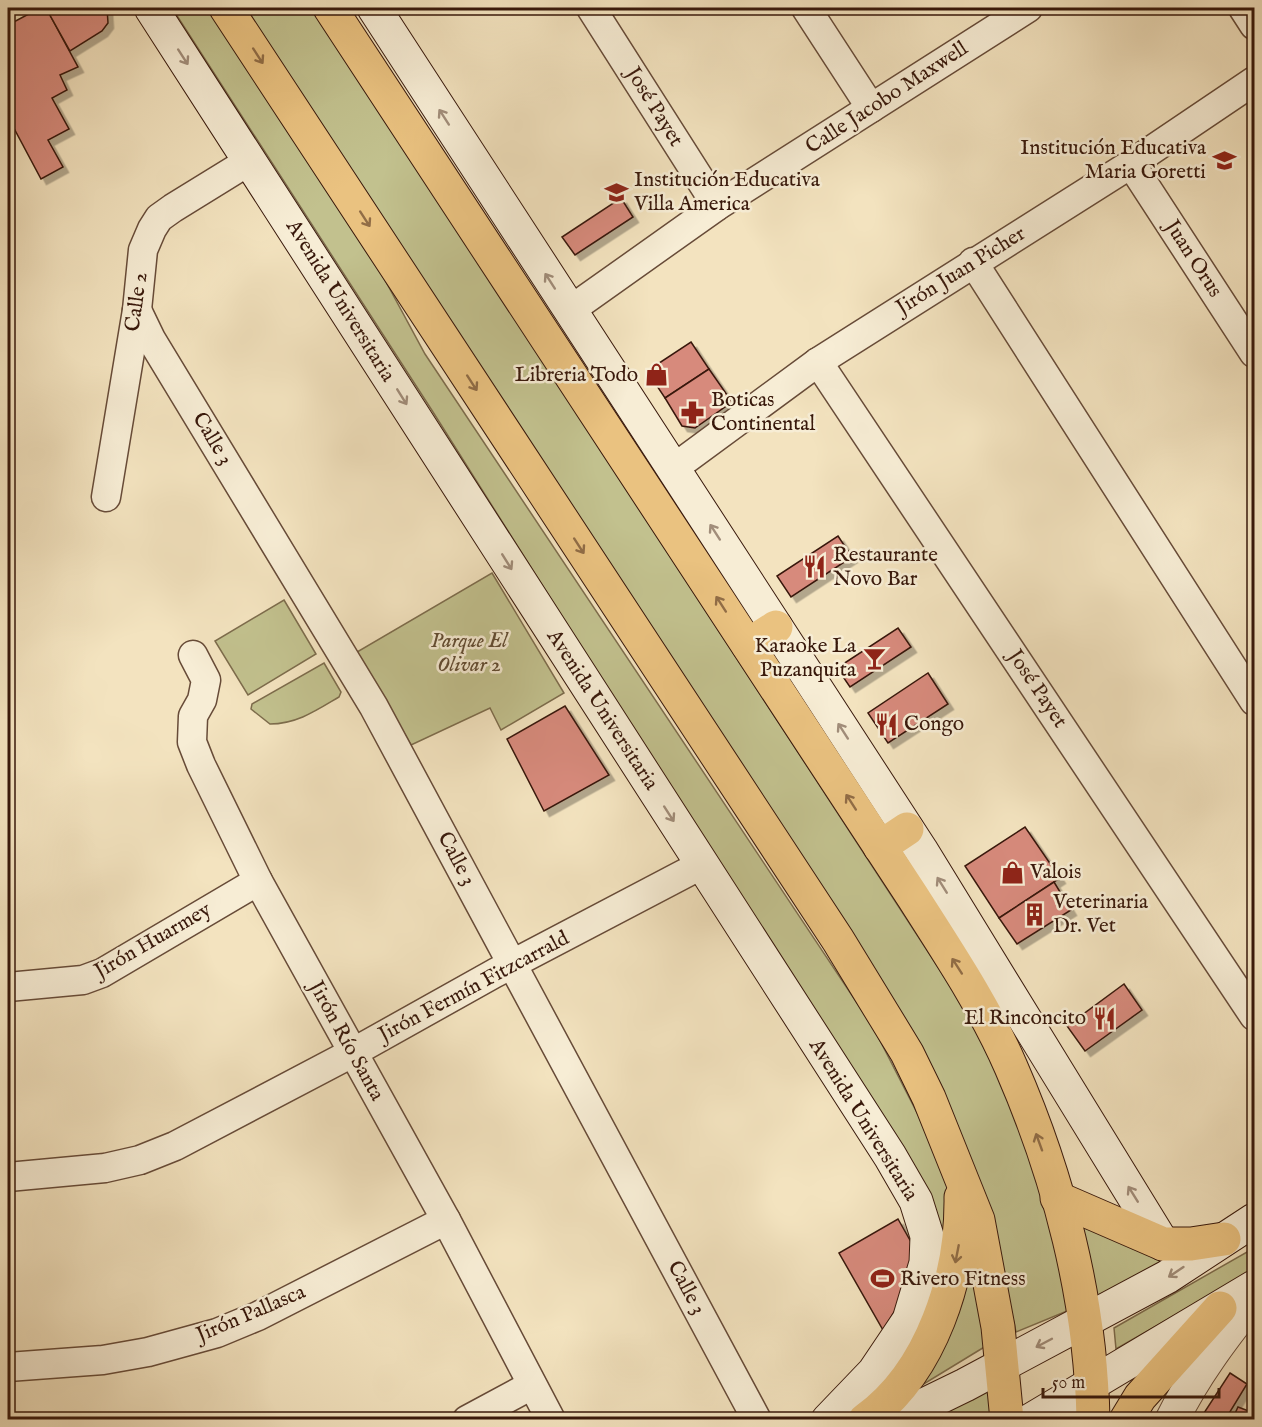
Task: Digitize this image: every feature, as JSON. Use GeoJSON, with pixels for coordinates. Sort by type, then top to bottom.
{"type":"FeatureCollection","features":[{"type":"Feature","properties":{"kind":"main road","name":"Avenida Universitaria"},"geometry":{"type":"LineString","coordinates":[[151,8],[251,160],[701,865],[890,1156],[916,1201],[927,1236],[926,1263],[909,1320],[874,1372],[828,1419]]}},
{"type":"Feature","properties":{"kind":"main road"},"geometry":{"type":"LineString","coordinates":[[226,8],[838,940],[907,1053],[929,1098],[978,1220],[987,1263],[1007,1419]]}},
{"type":"Feature","properties":{"kind":"main road"},"geometry":{"type":"LineString","coordinates":[[330,8],[963,975],[997,1038],[1028,1112],[1057,1198],[1087,1320],[1093,1419]]}},
{"type":"Feature","properties":{"kind":"main road"},"geometry":{"type":"LineString","coordinates":[[374,8],[569,312],[674,468],[907,829],[1163,1244]]}},
{"type":"Feature","properties":{"kind":"main road"},"geometry":{"type":"LineString","coordinates":[[748,645],[776,627]]}},
{"type":"Feature","properties":{"kind":"main road"},"geometry":{"type":"LineString","coordinates":[[880,847],[907,829]]}},
{"type":"Feature","properties":{"kind":"main road"},"geometry":{"type":"LineString","coordinates":[[865,1419],[907,1375],[921,1356],[936,1326],[948,1292],[958,1251],[960,1174]]}},
{"type":"Feature","properties":{"kind":"main road"},"geometry":{"type":"LineString","coordinates":[[1057,1198],[1163,1244],[1191,1244],[1224,1239]]}},
{"type":"Feature","properties":{"kind":"main road"},"geometry":{"type":"LineString","coordinates":[[892,1419],[1001,1365],[1167,1277],[1254,1220]]}},
{"type":"Feature","properties":{"kind":"main road"},"geometry":{"type":"LineString","coordinates":[[1030,1419],[1254,1287]]}},
{"type":"Feature","properties":{"kind":"main road"},"geometry":{"type":"LineString","coordinates":[[1172,1419],[1188,1387],[1221,1340],[1254,1299]]}},
{"type":"Feature","properties":{"kind":"main road"},"geometry":{"type":"LineString","coordinates":[[1126,1419],[1140,1397],[1220,1308]]}},
{"type":"Feature","properties":{"kind":"street","name":"José Payet"},"geometry":{"type":"LineString","coordinates":[[591,8],[717,206]]}},
{"type":"Feature","properties":{"kind":"street"},"geometry":{"type":"LineString","coordinates":[[806,8],[871,108]]}},
{"type":"Feature","properties":{"kind":"street"},"geometry":{"type":"LineString","coordinates":[[1243,8],[1254,26]]}},
{"type":"Feature","properties":{"kind":"street","name":"Calle Jacobo Maxwell"},"geometry":{"type":"LineString","coordinates":[[569,312],[717,206],[1024,9]]}},
{"type":"Feature","properties":{"kind":"street","name":"Jirón Juan Picher"},"geometry":{"type":"LineString","coordinates":[[674,468],[818,362],[1131,164],[1254,81]]}},
{"type":"Feature","properties":{"kind":"street","name":"Calle 2"},"geometry":{"type":"LineString","coordinates":[[106,497],[137,310],[143,250],[159,218],[251,160]]}},
{"type":"Feature","properties":{"kind":"street","name":"Juan Orus"},"geometry":{"type":"LineString","coordinates":[[1131,164],[1254,353]]}},
{"type":"Feature","properties":{"kind":"street"},"geometry":{"type":"LineString","coordinates":[[973,262],[1254,701]]}},
{"type":"Feature","properties":{"kind":"street","name":"Calle 3"},"geometry":{"type":"LineString","coordinates":[[137,310],[151,339],[374,706],[757,1419]]}},
{"type":"Feature","properties":{"kind":"street","name":"José Payet"},"geometry":{"type":"LineString","coordinates":[[818,362],[1247,986],[1254,1016]]}},
{"type":"Feature","properties":{"kind":"street","name":"Jirón Río Santa"},"geometry":{"type":"LineString","coordinates":[[193,655],[206,680],[202,700],[193,716],[192,742],[258,881],[446,1220],[551,1419]]}},
{"type":"Feature","properties":{"kind":"street","name":"Jirón Fermín Fitzcarrald"},"geometry":{"type":"LineString","coordinates":[[8,1177],[105,1168],[140,1160],[213,1127],[701,865]]}},
{"type":"Feature","properties":{"kind":"street","name":"Jirón Huarmey"},"geometry":{"type":"LineString","coordinates":[[8,987],[83,980],[102,973],[258,881]]}},
{"type":"Feature","properties":{"kind":"street","name":"Jirón Pallasca"},"geometry":{"type":"LineString","coordinates":[[8,1367],[103,1360],[148,1352],[217,1333],[258,1316],[446,1220]]}},
{"type":"Feature","properties":{"kind":"street"},"geometry":{"type":"LineString","coordinates":[[467,1419],[532,1385]]}},
{"type":"Feature","properties":{"kind":"green space"},"geometry":{"type":"Polygon","coordinates":[[[172,8],[209,8],[379,269],[425,354],[873,1027],[935,1148],[950,1191],[946,1256],[905,1161],[433,412],[172,8]]]}},
{"type":"Feature","properties":{"kind":"green space"},"geometry":{"type":"Polygon","coordinates":[[[241,8],[313,8],[951,987],[998,1065],[1035,1165],[1072,1309],[1016,1332],[981,1188],[241,8]]]}},
{"type":"Feature","properties":{"kind":"green space","name":"Parque El Olivar 2"},"geometry":{"type":"Polygon","coordinates":[[[492,573],[564,693],[501,730],[490,708],[411,745],[357,652],[492,573]]]}},
{"type":"Feature","properties":{"kind":"green space"},"geometry":{"type":"Polygon","coordinates":[[[284,600],[316,654],[248,695],[215,641],[284,600]]]}},
{"type":"Feature","properties":{"kind":"green space"},"geometry":{"type":"Polygon","coordinates":[[[324,663],[341,692],[339,697],[289,722],[270,724],[251,709],[252,704],[324,663]]]}},
{"type":"Feature","properties":{"kind":"green space"},"geometry":{"type":"Polygon","coordinates":[[[1082,1227],[1158,1254],[1162,1264],[1099,1304],[1082,1227]]]}},
{"type":"Feature","properties":{"kind":"green space"},"geometry":{"type":"Polygon","coordinates":[[[1254,1248],[1254,1270],[1116,1349],[1114,1328],[1254,1248]]]}},
{"type":"Feature","properties":{"kind":"green space"},"geometry":{"type":"Polygon","coordinates":[[[971,1253],[986,1346],[891,1404],[971,1253]]]}},
{"type":"Feature","properties":{"kind":"green space"},"geometry":{"type":"Polygon","coordinates":[[[992,1386],[996,1419],[929,1419],[992,1386]]]}},
{"type":"Feature","properties":{"kind":"building"},"geometry":{"type":"Polygon","coordinates":[[[40,8],[46,8],[78,67],[60,75],[67,90],[52,98],[69,129],[48,140],[63,167],[41,179],[8,117],[8,25],[40,8]]]}},
{"type":"Feature","properties":{"kind":"building"},"geometry":{"type":"Polygon","coordinates":[[[46,8],[107,8],[108,23],[102,31],[70,51],[46,8]]]}},
{"type":"Feature","properties":{"kind":"building"},"geometry":{"type":"Polygon","coordinates":[[[621,198],[633,217],[575,255],[562,237],[621,198]]]}},
{"type":"Feature","properties":{"kind":"building"},"geometry":{"type":"Polygon","coordinates":[[[691,342],[709,369],[665,398],[647,371],[691,342]]]}},
{"type":"Feature","properties":{"kind":"building"},"geometry":{"type":"Polygon","coordinates":[[[709,369],[732,402],[695,428],[682,426],[665,398],[709,369]]]}},
{"type":"Feature","properties":{"kind":"building","name":"Restaurante Novo Bar"},"geometry":{"type":"Polygon","coordinates":[[[838,536],[852,557],[791,597],[777,576],[838,536]]]}},
{"type":"Feature","properties":{"kind":"building","name":"Karaoke La Puzanquita"},"geometry":{"type":"Polygon","coordinates":[[[898,628],[911,647],[850,687],[837,668],[898,628]]]}},
{"type":"Feature","properties":{"kind":"building"},"geometry":{"type":"Polygon","coordinates":[[[928,673],[948,704],[888,743],[868,713],[928,673]]]}},
{"type":"Feature","properties":{"kind":"building"},"geometry":{"type":"Polygon","coordinates":[[[565,706],[609,775],[544,811],[507,739],[565,706]]]}},
{"type":"Feature","properties":{"kind":"building","name":"Valois"},"geometry":{"type":"Polygon","coordinates":[[[1025,827],[1060,878],[999,918],[965,866],[1025,827]]]}},
{"type":"Feature","properties":{"kind":"building","name":"Veterinaria Dr. Vet"},"geometry":{"type":"Polygon","coordinates":[[[1054,882],[1071,910],[1017,944],[999,918],[1054,882]]]}},
{"type":"Feature","properties":{"kind":"building","name":"El Rinconcito"},"geometry":{"type":"Polygon","coordinates":[[[1124,984],[1142,1010],[1085,1051],[1067,1026],[1124,984]]]}},
{"type":"Feature","properties":{"kind":"building","name":"Rivero Fitness"},"geometry":{"type":"Polygon","coordinates":[[[898,1219],[911,1242],[916,1264],[906,1293],[883,1330],[839,1253],[898,1219]]]}},
{"type":"Feature","properties":{"kind":"building"},"geometry":{"type":"Polygon","coordinates":[[[1230,1373],[1247,1384],[1225,1420],[1207,1420],[1202,1416],[1230,1373]]]}},
{"type":"Feature","properties":{"kind":"building"},"geometry":{"type":"Polygon","coordinates":[[[1238,1407],[1254,1413],[1254,1420],[1232,1420],[1238,1407]]]}},
{"type":"Feature","properties":{"kind":"place","name":"Institución Educativa Maria Goretti"},"geometry":{"type":"Point","coordinates":[1224,160]}},
{"type":"Feature","properties":{"kind":"place","name":"Institución Educativa Villa America"},"geometry":{"type":"Point","coordinates":[616,192]}},
{"type":"Feature","properties":{"kind":"place","name":"Libreria Todo"},"geometry":{"type":"Point","coordinates":[656,375]}},
{"type":"Feature","properties":{"kind":"place","name":"Boticas Continental"},"geometry":{"type":"Point","coordinates":[693,412]}},
{"type":"Feature","properties":{"kind":"place","name":"Restaurante Novo Bar"},"geometry":{"type":"Point","coordinates":[815,567]}},
{"type":"Feature","properties":{"kind":"place","name":"Karaoke La Puzanquita"},"geometry":{"type":"Point","coordinates":[874,658]}},
{"type":"Feature","properties":{"kind":"place","name":"Congo"},"geometry":{"type":"Point","coordinates":[886,724]}},
{"type":"Feature","properties":{"kind":"place","name":"Valois"},"geometry":{"type":"Point","coordinates":[1012,872]}},
{"type":"Feature","properties":{"kind":"place","name":"Veterinaria Dr. Vet"},"geometry":{"type":"Point","coordinates":[1035,914]}},
{"type":"Feature","properties":{"kind":"place","name":"El Rinconcito"},"geometry":{"type":"Point","coordinates":[1104,1018]}},
{"type":"Feature","properties":{"kind":"place","name":"Rivero Fitness"},"geometry":{"type":"Point","coordinates":[882,1279]}}]}
